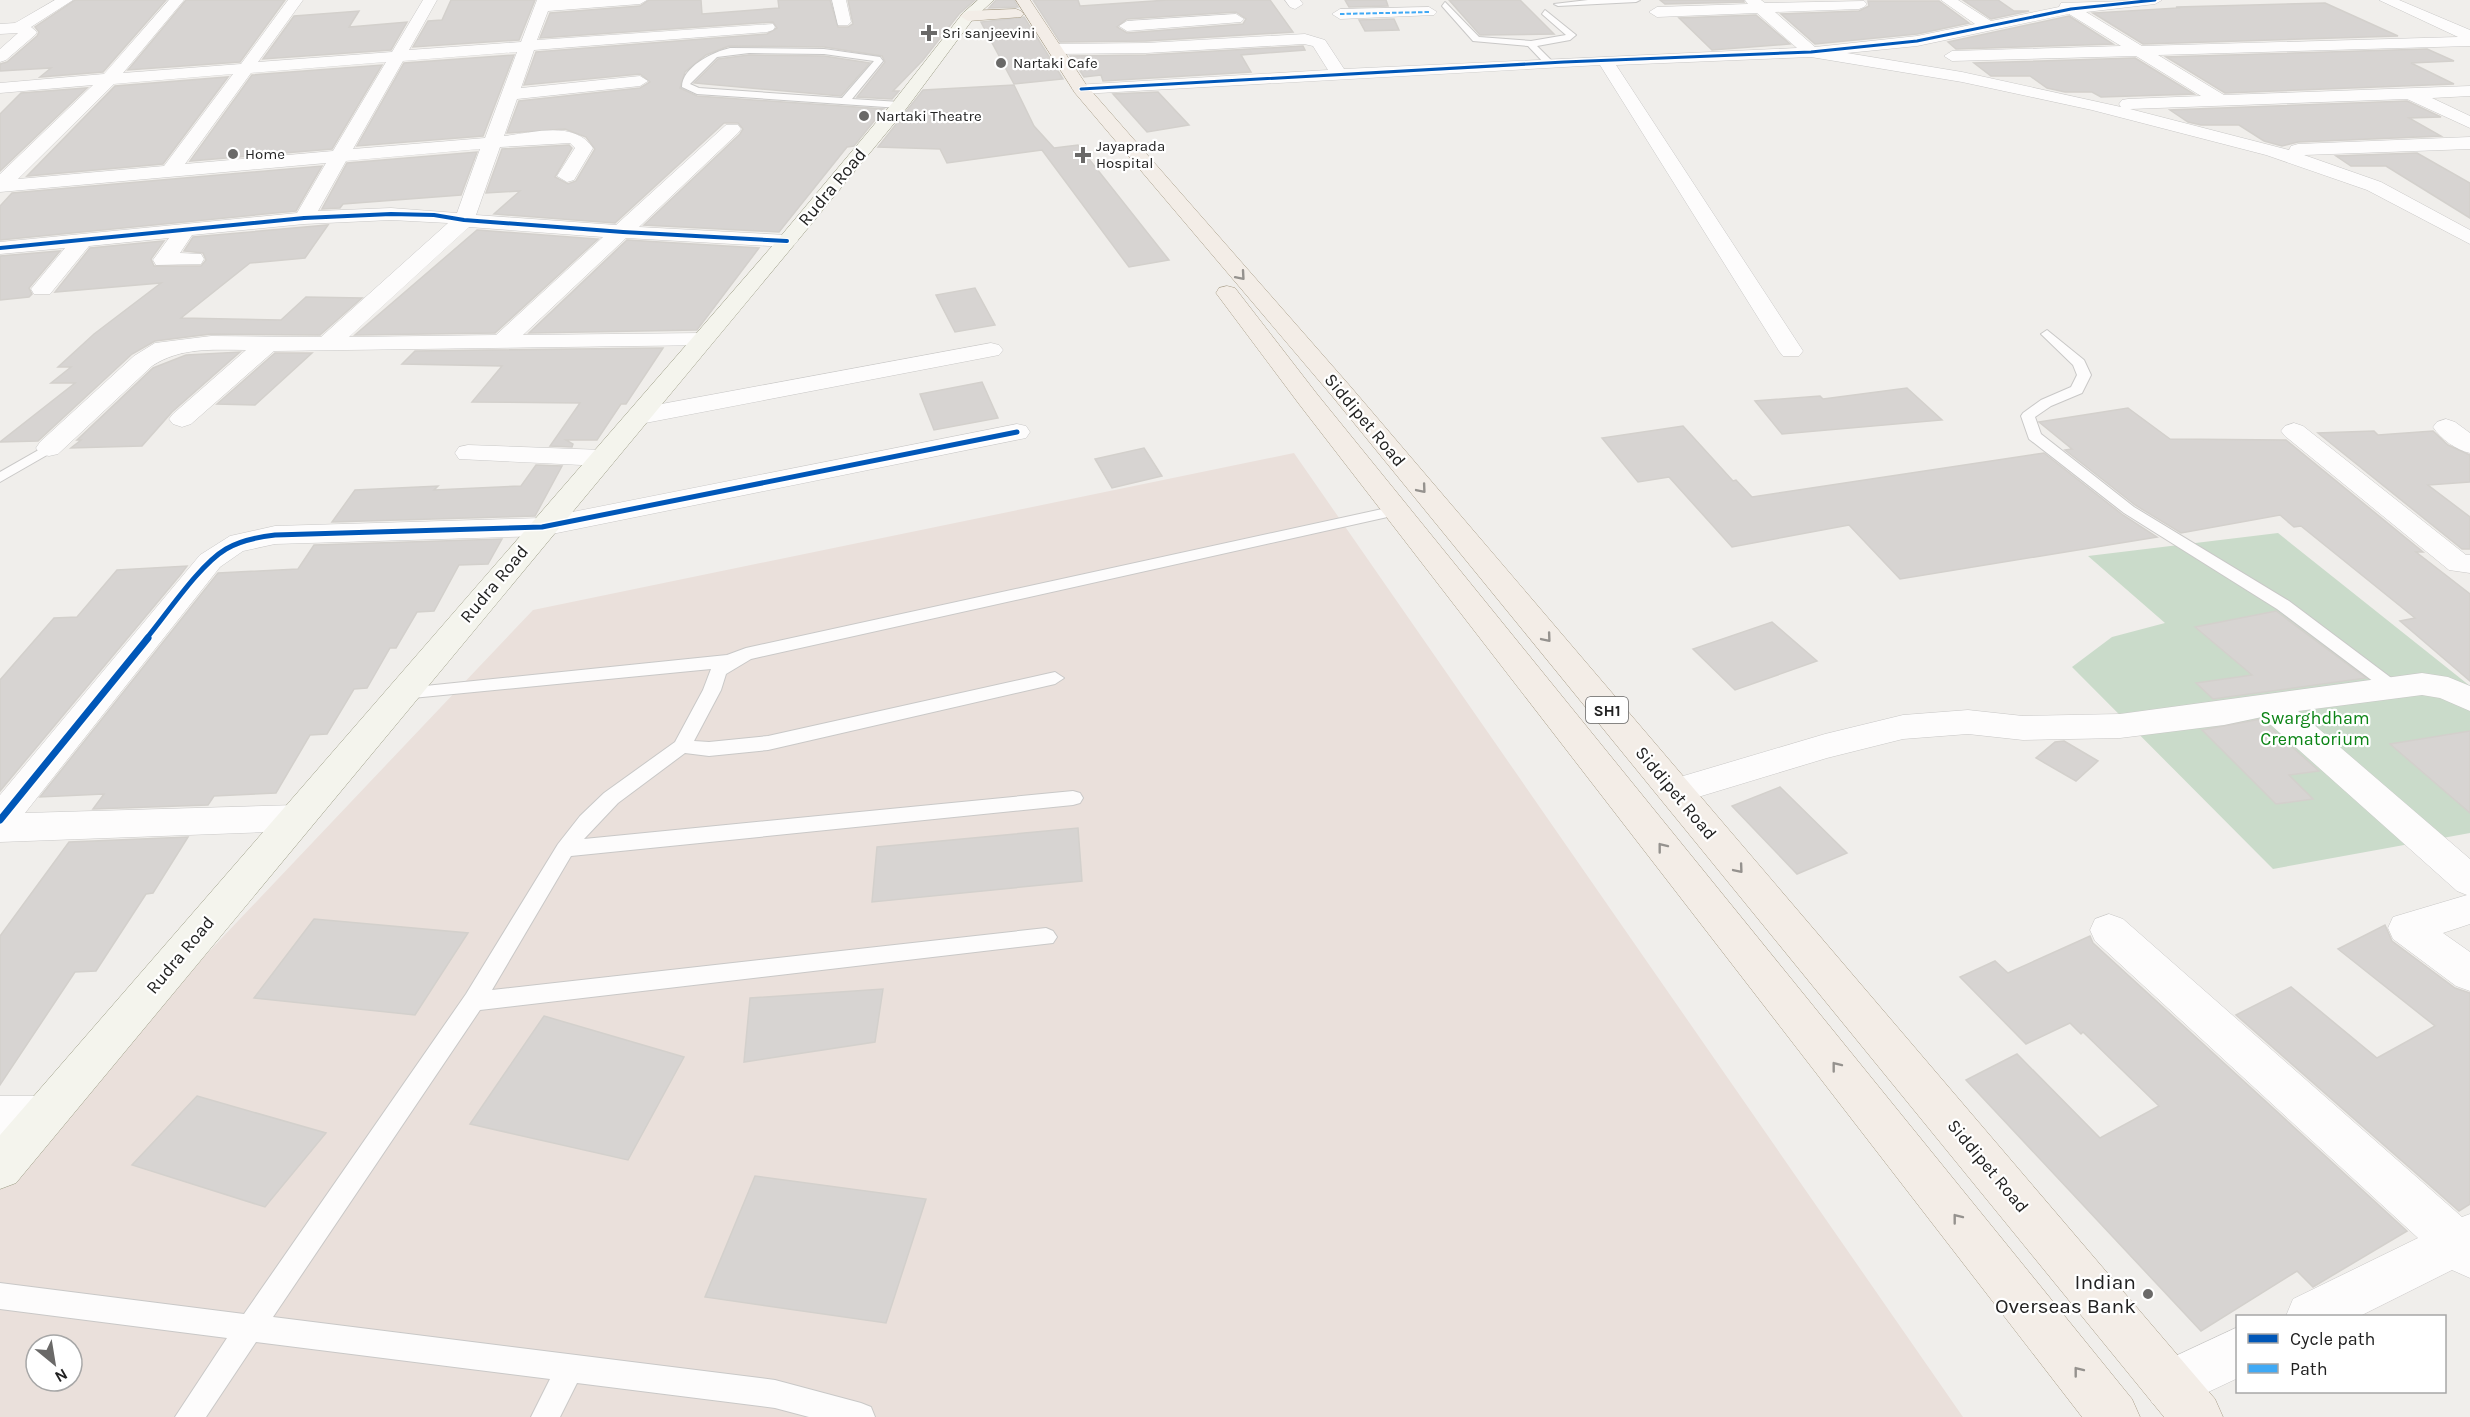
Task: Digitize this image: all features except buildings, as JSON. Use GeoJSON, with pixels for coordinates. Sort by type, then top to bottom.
{"type":"FeatureCollection","features":[{"type":"Feature","properties":{"kind":"main road"},"geometry":{"type":"LineString","coordinates":[[977,8],[1016,5]]}},
{"type":"Feature","properties":{"kind":"main road","name":"Siddipet Road"},"geometry":{"type":"LineString","coordinates":[[1016,5],[1055,37],[1081,89],[1341,391],[2184,1401]]}},
{"type":"Feature","properties":{"kind":"main road","name":"Siddipet Road"},"geometry":{"type":"LineString","coordinates":[[1016,5],[1060,89],[1251,321],[1308,399],[1396,511],[2114,1417]]}},
{"type":"Feature","properties":{"kind":"main road","name":"Rudra Road"},"geometry":{"type":"LineString","coordinates":[[0,1168],[542,527],[640,416],[900,105],[977,8]]}},
{"type":"Feature","properties":{"kind":"street"},"geometry":{"type":"LineString","coordinates":[[19,28],[66,0]]}},
{"type":"Feature","properties":{"kind":"street"},"geometry":{"type":"LineString","coordinates":[[0,185],[109,79],[177,0]]}},
{"type":"Feature","properties":{"kind":"street"},"geometry":{"type":"LineString","coordinates":[[169,172],[296,0]]}},
{"type":"Feature","properties":{"kind":"street"},"geometry":{"type":"LineString","coordinates":[[304,218],[430,0]]}},
{"type":"Feature","properties":{"kind":"street"},"geometry":{"type":"LineString","coordinates":[[327,344],[464,220],[543,4],[640,0]]}},
{"type":"Feature","properties":{"kind":"street"},"geometry":{"type":"LineString","coordinates":[[839,0],[843,22]]}},
{"type":"Feature","properties":{"kind":"street"},"geometry":{"type":"LineString","coordinates":[[1643,0],[1671,27]]}},
{"type":"Feature","properties":{"kind":"street"},"geometry":{"type":"LineString","coordinates":[[1948,0],[1988,26]]}},
{"type":"Feature","properties":{"kind":"street"},"geometry":{"type":"LineString","coordinates":[[2056,0],[2220,100]]}},
{"type":"Feature","properties":{"kind":"street"},"geometry":{"type":"LineString","coordinates":[[1081,89],[1605,60],[1812,52],[1917,41],[2071,9],[2155,0]]}},
{"type":"Feature","properties":{"kind":"street"},"geometry":{"type":"LineString","coordinates":[[2386,0],[2470,36]]}},
{"type":"Feature","properties":{"kind":"street"},"geometry":{"type":"LineString","coordinates":[[1657,12],[1756,4],[1859,4]]}},
{"type":"Feature","properties":{"kind":"street"},"geometry":{"type":"LineString","coordinates":[[1756,4],[1812,52],[1962,77],[2093,105],[2273,151],[2374,186],[2470,238]]}},
{"type":"Feature","properties":{"kind":"street"},"geometry":{"type":"LineString","coordinates":[[1175,8],[1192,22]]}},
{"type":"Feature","properties":{"kind":"street"},"geometry":{"type":"LineString","coordinates":[[1314,40],[1338,16],[1425,9]]}},
{"type":"Feature","properties":{"kind":"street"},"geometry":{"type":"LineString","coordinates":[[1112,27],[1236,19]]}},
{"type":"Feature","properties":{"kind":"street"},"geometry":{"type":"LineString","coordinates":[[0,88],[767,27]]}},
{"type":"Feature","properties":{"kind":"street"},"geometry":{"type":"LineString","coordinates":[[0,29],[19,28],[27,30],[29,34],[0,57]]}},
{"type":"Feature","properties":{"kind":"street"},"geometry":{"type":"LineString","coordinates":[[1055,37],[1314,40],[1319,43],[1339,75]]}},
{"type":"Feature","properties":{"kind":"street"},"geometry":{"type":"LineString","coordinates":[[1952,56],[2470,41]]}},
{"type":"Feature","properties":{"kind":"street"},"geometry":{"type":"LineString","coordinates":[[1686,42],[1701,57]]}},
{"type":"Feature","properties":{"kind":"street"},"geometry":{"type":"LineString","coordinates":[[1605,60],[1791,351]]}},
{"type":"Feature","properties":{"kind":"street"},"geometry":{"type":"LineString","coordinates":[[511,94],[640,81]]}},
{"type":"Feature","properties":{"kind":"street"},"geometry":{"type":"LineString","coordinates":[[2093,105],[2470,91]]}},
{"type":"Feature","properties":{"kind":"street"},"geometry":{"type":"LineString","coordinates":[[2409,93],[2470,123]]}},
{"type":"Feature","properties":{"kind":"street"},"geometry":{"type":"LineString","coordinates":[[502,342],[732,129]]}},
{"type":"Feature","properties":{"kind":"street"},"geometry":{"type":"LineString","coordinates":[[0,185],[565,136],[577,139],[584,148],[567,176]]}},
{"type":"Feature","properties":{"kind":"street"},"geometry":{"type":"LineString","coordinates":[[2273,151],[2470,143]]}},
{"type":"Feature","properties":{"kind":"street"},"geometry":{"type":"LineString","coordinates":[[0,248],[304,218],[423,214],[464,220],[623,232],[787,241]]}},
{"type":"Feature","properties":{"kind":"street"},"geometry":{"type":"LineString","coordinates":[[186,229],[164,260],[193,259]]}},
{"type":"Feature","properties":{"kind":"street"},"geometry":{"type":"LineString","coordinates":[[42,289],[84,238]]}},
{"type":"Feature","properties":{"kind":"street"},"geometry":{"type":"LineString","coordinates":[[49,448],[143,362],[163,348],[211,344],[265,346],[702,340]]}},
{"type":"Feature","properties":{"kind":"street"},"geometry":{"type":"LineString","coordinates":[[182,420],[265,346]]}},
{"type":"Feature","properties":{"kind":"street"},"geometry":{"type":"LineString","coordinates":[[640,416],[991,350]]}},
{"type":"Feature","properties":{"kind":"street"},"geometry":{"type":"LineString","coordinates":[[2446,427],[2470,445]]}},
{"type":"Feature","properties":{"kind":"street"},"geometry":{"type":"LineString","coordinates":[[2294,431],[2466,567]]}},
{"type":"Feature","properties":{"kind":"street"},"geometry":{"type":"LineString","coordinates":[[0,820],[210,561],[234,543],[249,538],[275,536],[542,527],[1017,432]]}},
{"type":"Feature","properties":{"kind":"street"},"geometry":{"type":"LineString","coordinates":[[468,453],[603,458]]}},
{"type":"Feature","properties":{"kind":"street"},"geometry":{"type":"LineString","coordinates":[[1675,791],[1825,746],[1903,727],[1968,722],[2023,728],[2120,726],[2224,713],[2268,704],[2392,687],[2431,685],[2448,688],[2470,700]]}},
{"type":"Feature","properties":{"kind":"street"},"geometry":{"type":"LineString","coordinates":[[2268,704],[2470,881]]}},
{"type":"Feature","properties":{"kind":"street"},"geometry":{"type":"LineString","coordinates":[[0,828],[296,818]]}},
{"type":"Feature","properties":{"kind":"street"},"geometry":{"type":"LineString","coordinates":[[2470,909],[2407,928],[2470,974]]}},
{"type":"Feature","properties":{"kind":"street"},"geometry":{"type":"LineString","coordinates":[[2109,930],[2466,1245],[2314,1315]]}},
{"type":"Feature","properties":{"kind":"street"},"geometry":{"type":"LineString","coordinates":[[0,1116],[44,1116]]}},
{"type":"Feature","properties":{"kind":"street"},"geometry":{"type":"LineString","coordinates":[[2184,1401],[2236,1354]]}},
{"type":"Feature","properties":{"kind":"lane"},"geometry":{"type":"LineString","coordinates":[[1558,4],[1636,0]]}},
{"type":"Feature","properties":{"kind":"lane"},"geometry":{"type":"LineString","coordinates":[[1445,4],[1476,39],[1531,44],[1567,38],[1572,35],[1545,12]]}},
{"type":"Feature","properties":{"kind":"lane"},"geometry":{"type":"LineString","coordinates":[[1531,44],[1549,63]]}},
{"type":"Feature","properties":{"kind":"lane"},"geometry":{"type":"LineString","coordinates":[[844,101],[879,61],[877,59],[859,56],[736,50],[711,57],[685,85],[697,91],[900,105]]}},
{"type":"Feature","properties":{"kind":"lane"},"geometry":{"type":"LineString","coordinates":[[2047,334],[2079,363],[2084,375],[2077,390],[2046,403],[2028,416],[2034,436],[2129,510],[2283,605],[2392,687]]}},
{"type":"Feature","properties":{"kind":"lane"},"geometry":{"type":"LineString","coordinates":[[0,478],[49,448]]}},
{"type":"Feature","properties":{"kind":"lane"},"geometry":{"type":"LineString","coordinates":[[402,693],[730,661],[746,654],[1396,511]]}},
{"type":"Feature","properties":{"kind":"lane"},"geometry":{"type":"LineString","coordinates":[[189,1417],[474,1001],[565,849],[586,821],[611,798],[682,746],[712,690],[718,672],[730,661]]}},
{"type":"Feature","properties":{"kind":"lane"},"geometry":{"type":"LineString","coordinates":[[682,746],[710,749],[768,743],[1055,678]]}},
{"type":"Feature","properties":{"kind":"lane"},"geometry":{"type":"LineString","coordinates":[[565,849],[1073,798]]}},
{"type":"Feature","properties":{"kind":"lane"},"geometry":{"type":"LineString","coordinates":[[474,1001],[1046,937]]}},
{"type":"Feature","properties":{"kind":"lane"},"geometry":{"type":"LineString","coordinates":[[0,1296],[775,1394],[861,1417]]}},
{"type":"Feature","properties":{"kind":"lane"},"geometry":{"type":"LineString","coordinates":[[545,1417],[570,1368]]}},
{"type":"Feature","properties":{"kind":"shaded area"},"geometry":{"type":"Polygon","coordinates":[[[1294,453],[1963,1417],[0,1417],[0,1172],[533,610],[1294,453]]]}},
{"type":"Feature","properties":{"kind":"green space","name":"Swarghdham Crematorium"},"geometry":{"type":"Polygon","coordinates":[[[2278,533],[2470,686],[2470,833],[2273,869],[2072,667],[2112,637],[2165,623],[2088,556],[2278,533]]]}},
{"type":"Feature","properties":{"kind":"marked path"},"geometry":{"type":"LineString","coordinates":[[1340,14],[1429,12]]}},
{"type":"Feature","properties":{"kind":"cycle path"},"geometry":{"type":"LineString","coordinates":[[1081,89],[1564,62],[1811,52],[1917,41],[2071,9],[2155,0]]}},
{"type":"Feature","properties":{"kind":"cycle path"},"geometry":{"type":"LineString","coordinates":[[0,248],[304,218],[391,214],[434,215],[464,220],[623,232],[787,241]]}},
{"type":"Feature","properties":{"kind":"cycle path"},"geometry":{"type":"LineString","coordinates":[[0,820],[210,561],[232,545],[275,535],[542,527],[1017,432]]}},
{"type":"Feature","properties":{"kind":"place","name":"Sri sanjeevini"},"geometry":{"type":"Point","coordinates":[929,33]}},
{"type":"Feature","properties":{"kind":"place","name":"Nartaki Cafe"},"geometry":{"type":"Point","coordinates":[1001,63]}},
{"type":"Feature","properties":{"kind":"place","name":"Nartaki Theatre"},"geometry":{"type":"Point","coordinates":[864,116]}},
{"type":"Feature","properties":{"kind":"place","name":"Home"},"geometry":{"type":"Point","coordinates":[233,154]}},
{"type":"Feature","properties":{"kind":"place","name":"Jayaprada Hospital"},"geometry":{"type":"Point","coordinates":[1083,155]}},
{"type":"Feature","properties":{"kind":"place","name":"Indian Overseas Bank"},"geometry":{"type":"Point","coordinates":[2148,1294]}}]}
